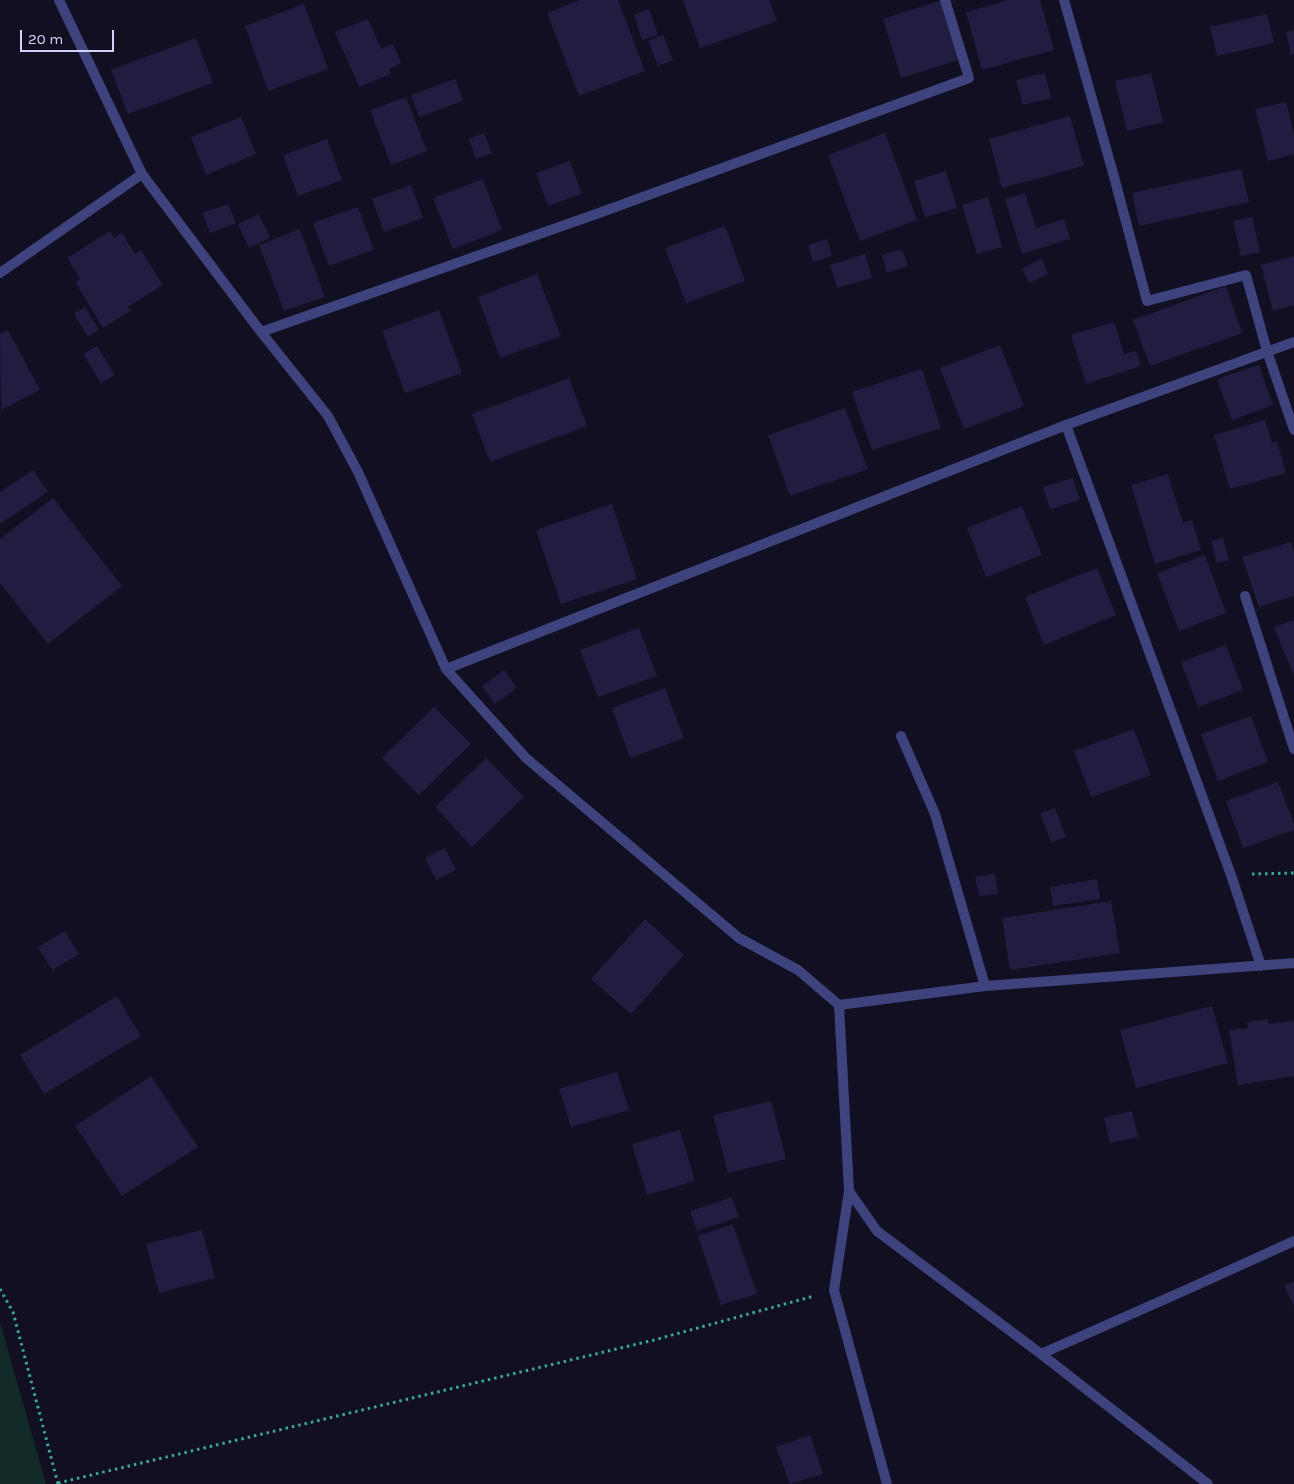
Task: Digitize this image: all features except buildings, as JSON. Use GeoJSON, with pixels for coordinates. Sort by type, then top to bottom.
{"type":"FeatureCollection","features":[{"type":"Feature","properties":{"kind":"street"},"geometry":{"type":"LineString","coordinates":[[59,0],[142,174],[261,332],[328,416],[358,472],[446,669],[526,758],[739,938],[798,970],[839,1005],[849,1191],[834,1290],[887,1484]]}},
{"type":"Feature","properties":{"kind":"street"},"geometry":{"type":"LineString","coordinates":[[261,332],[599,213],[969,78],[945,0]]}},
{"type":"Feature","properties":{"kind":"street"},"geometry":{"type":"LineString","coordinates":[[1064,0],[1147,301],[1246,274],[1267,351],[1294,430]]}},
{"type":"Feature","properties":{"kind":"street"},"geometry":{"type":"LineString","coordinates":[[0,273],[142,174]]}},
{"type":"Feature","properties":{"kind":"street"},"geometry":{"type":"LineString","coordinates":[[446,669],[1066,425],[1294,342]]}},
{"type":"Feature","properties":{"kind":"street"},"geometry":{"type":"LineString","coordinates":[[1066,425],[1231,874],[1260,966]]}},
{"type":"Feature","properties":{"kind":"street"},"geometry":{"type":"LineString","coordinates":[[1245,596],[1294,748]]}},
{"type":"Feature","properties":{"kind":"street"},"geometry":{"type":"LineString","coordinates":[[901,736],[935,814],[985,986]]}},
{"type":"Feature","properties":{"kind":"street"},"geometry":{"type":"LineString","coordinates":[[839,1005],[985,986],[1294,963]]}},
{"type":"Feature","properties":{"kind":"street"},"geometry":{"type":"LineString","coordinates":[[849,1191],[877,1231],[1041,1354],[1208,1484]]}},
{"type":"Feature","properties":{"kind":"street"},"geometry":{"type":"LineString","coordinates":[[1041,1354],[1294,1240]]}},
{"type":"Feature","properties":{"kind":"path"},"geometry":{"type":"LineString","coordinates":[[1231,874],[1294,873]]}},
{"type":"Feature","properties":{"kind":"path"},"geometry":{"type":"LineString","coordinates":[[0,1289],[13,1312],[58,1484],[654,1340],[834,1290]]}},
{"type":"Feature","properties":{"kind":"green space"},"geometry":{"type":"Polygon","coordinates":[[[0,1322],[46,1484],[0,1484],[0,1322]]]}}]}
